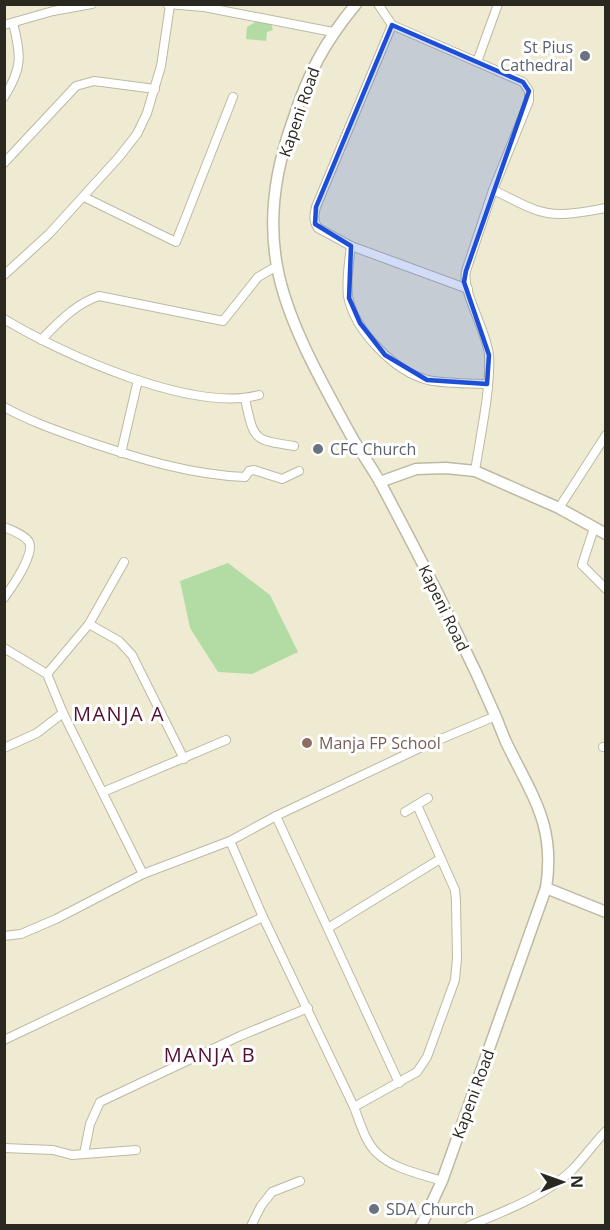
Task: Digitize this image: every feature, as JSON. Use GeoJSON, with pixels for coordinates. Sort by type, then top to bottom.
{"type":"FeatureCollection","features":[{"type":"Feature","properties":{"kind":"main road","name":"Kapeni Road"},"geometry":{"type":"LineString","coordinates":[[356,4],[333,32],[310,73],[286,141],[274,195],[273,214],[277,266],[289,309],[314,364],[354,440],[380,482],[456,631],[506,741],[526,779],[546,829],[549,867],[546,888],[442,1181],[421,1226]]}},
{"type":"Feature","properties":{"kind":"main road"},"geometry":{"type":"LineString","coordinates":[[380,482],[416,469],[446,468],[475,471],[559,508],[606,534]]}},
{"type":"Feature","properties":{"kind":"main road"},"geometry":{"type":"LineString","coordinates":[[546,888],[606,912]]}},
{"type":"Feature","properties":{"kind":"street"},"geometry":{"type":"LineString","coordinates":[[4,97],[15,75],[20,58],[9,24],[53,11],[92,4]]}},
{"type":"Feature","properties":{"kind":"street"},"geometry":{"type":"LineString","coordinates":[[378,4],[392,25],[523,82],[529,91],[530,97],[493,190],[464,282],[480,322],[489,355],[475,471]]}},
{"type":"Feature","properties":{"kind":"street"},"geometry":{"type":"LineString","coordinates":[[477,62],[498,4]]}},
{"type":"Feature","properties":{"kind":"street"},"geometry":{"type":"LineString","coordinates":[[4,275],[49,234],[137,134],[155,89],[167,37],[169,5],[204,7],[333,32]]}},
{"type":"Feature","properties":{"kind":"street"},"geometry":{"type":"LineString","coordinates":[[392,25],[316,207],[314,217],[318,228],[351,246],[468,289]]}},
{"type":"Feature","properties":{"kind":"street"},"geometry":{"type":"LineString","coordinates":[[4,163],[76,86],[94,81],[155,89]]}},
{"type":"Feature","properties":{"kind":"street"},"geometry":{"type":"LineString","coordinates":[[84,196],[176,242],[233,97]]}},
{"type":"Feature","properties":{"kind":"street"},"geometry":{"type":"LineString","coordinates":[[493,190],[537,210],[555,213],[578,213],[606,208]]}},
{"type":"Feature","properties":{"kind":"street"},"geometry":{"type":"LineString","coordinates":[[351,246],[347,285],[349,298],[360,323],[385,355],[401,368],[427,380],[487,384]]}},
{"type":"Feature","properties":{"kind":"street"},"geometry":{"type":"LineString","coordinates":[[41,340],[84,301],[99,296],[223,321],[258,277],[277,266]]}},
{"type":"Feature","properties":{"kind":"street"},"geometry":{"type":"LineString","coordinates":[[4,319],[41,340],[138,380],[199,395],[233,399],[245,399],[259,394]]}},
{"type":"Feature","properties":{"kind":"street"},"geometry":{"type":"LineString","coordinates":[[121,453],[138,380]]}},
{"type":"Feature","properties":{"kind":"street"},"geometry":{"type":"LineString","coordinates":[[245,399],[256,435],[260,439],[294,446]]}},
{"type":"Feature","properties":{"kind":"street"},"geometry":{"type":"LineString","coordinates":[[4,407],[63,433],[121,453],[178,468],[236,477],[245,477],[249,471],[254,470],[282,478],[299,471]]}},
{"type":"Feature","properties":{"kind":"street"},"geometry":{"type":"LineString","coordinates":[[559,508],[606,435]]}},
{"type":"Feature","properties":{"kind":"street"},"geometry":{"type":"LineString","coordinates":[[4,526],[26,539],[29,542],[30,551],[4,597]]}},
{"type":"Feature","properties":{"kind":"street"},"geometry":{"type":"LineString","coordinates":[[594,528],[582,566],[606,589]]}},
{"type":"Feature","properties":{"kind":"street"},"geometry":{"type":"LineString","coordinates":[[46,674],[89,624],[124,562]]}},
{"type":"Feature","properties":{"kind":"street"},"geometry":{"type":"LineString","coordinates":[[89,624],[119,641],[132,655],[184,759]]}},
{"type":"Feature","properties":{"kind":"street"},"geometry":{"type":"LineString","coordinates":[[4,648],[46,674],[143,874]]}},
{"type":"Feature","properties":{"kind":"street"},"geometry":{"type":"LineString","coordinates":[[4,748],[38,733],[63,713]]}},
{"type":"Feature","properties":{"kind":"street"},"geometry":{"type":"LineString","coordinates":[[4,936],[46,924],[143,874],[230,841],[276,816],[424,746],[496,716]]}},
{"type":"Feature","properties":{"kind":"street"},"geometry":{"type":"LineString","coordinates":[[103,792],[226,740]]}},
{"type":"Feature","properties":{"kind":"street"},"geometry":{"type":"LineString","coordinates":[[405,812],[428,798]]}},
{"type":"Feature","properties":{"kind":"street"},"geometry":{"type":"LineString","coordinates":[[354,1107],[417,1072],[427,1057],[455,980],[458,944],[455,890],[417,805]]}},
{"type":"Feature","properties":{"kind":"street"},"geometry":{"type":"LineString","coordinates":[[276,816],[399,1083]]}},
{"type":"Feature","properties":{"kind":"street"},"geometry":{"type":"LineString","coordinates":[[230,841],[263,917],[354,1107],[364,1134],[376,1153],[389,1162],[442,1181]]}},
{"type":"Feature","properties":{"kind":"street"},"geometry":{"type":"LineString","coordinates":[[328,928],[440,859]]}},
{"type":"Feature","properties":{"kind":"street"},"geometry":{"type":"LineString","coordinates":[[4,1040],[263,917]]}},
{"type":"Feature","properties":{"kind":"street"},"geometry":{"type":"LineString","coordinates":[[84,1154],[90,1124],[100,1102],[240,1036],[308,1008]]}},
{"type":"Feature","properties":{"kind":"street"},"geometry":{"type":"LineString","coordinates":[[469,1226],[529,1199],[555,1184],[573,1169],[606,1131]]}},
{"type":"Feature","properties":{"kind":"street"},"geometry":{"type":"LineString","coordinates":[[4,1148],[52,1150],[72,1155],[136,1150]]}},
{"type":"Feature","properties":{"kind":"street"},"geometry":{"type":"LineString","coordinates":[[251,1226],[261,1206],[272,1192],[300,1181]]}},
{"type":"Feature","properties":{"kind":"highlighted area"},"geometry":{"type":"Polygon","coordinates":[[[392,25],[523,82],[529,91],[464,282],[489,355],[487,384],[427,380],[385,355],[360,323],[349,298],[351,246],[315,224],[316,207],[392,25]]]}},
{"type":"Feature","properties":{"kind":"green space"},"geometry":{"type":"Polygon","coordinates":[[[270,20],[273,30],[267,32],[266,41],[246,39],[247,27],[255,22],[270,20]]]}},
{"type":"Feature","properties":{"kind":"green space"},"geometry":{"type":"Polygon","coordinates":[[[228,563],[270,595],[298,652],[252,674],[218,672],[190,628],[180,581],[228,563]]]}},
{"type":"Feature","properties":{"kind":"place","name":"St Pius Cathedral"},"geometry":{"type":"Point","coordinates":[585,56]}},
{"type":"Feature","properties":{"kind":"place","name":"CFC Church"},"geometry":{"type":"Point","coordinates":[318,449]}},
{"type":"Feature","properties":{"kind":"place","name":"Manja FP School"},"geometry":{"type":"Point","coordinates":[307,743]}},
{"type":"Feature","properties":{"kind":"place","name":"SDA Church"},"geometry":{"type":"Point","coordinates":[374,1209]}},
{"type":"Feature","properties":{"kind":"district","name":"MANJA A"},"geometry":{"type":"Point","coordinates":[119,714]}},
{"type":"Feature","properties":{"kind":"district","name":"MANJA B"},"geometry":{"type":"Point","coordinates":[210,1055]}}]}
